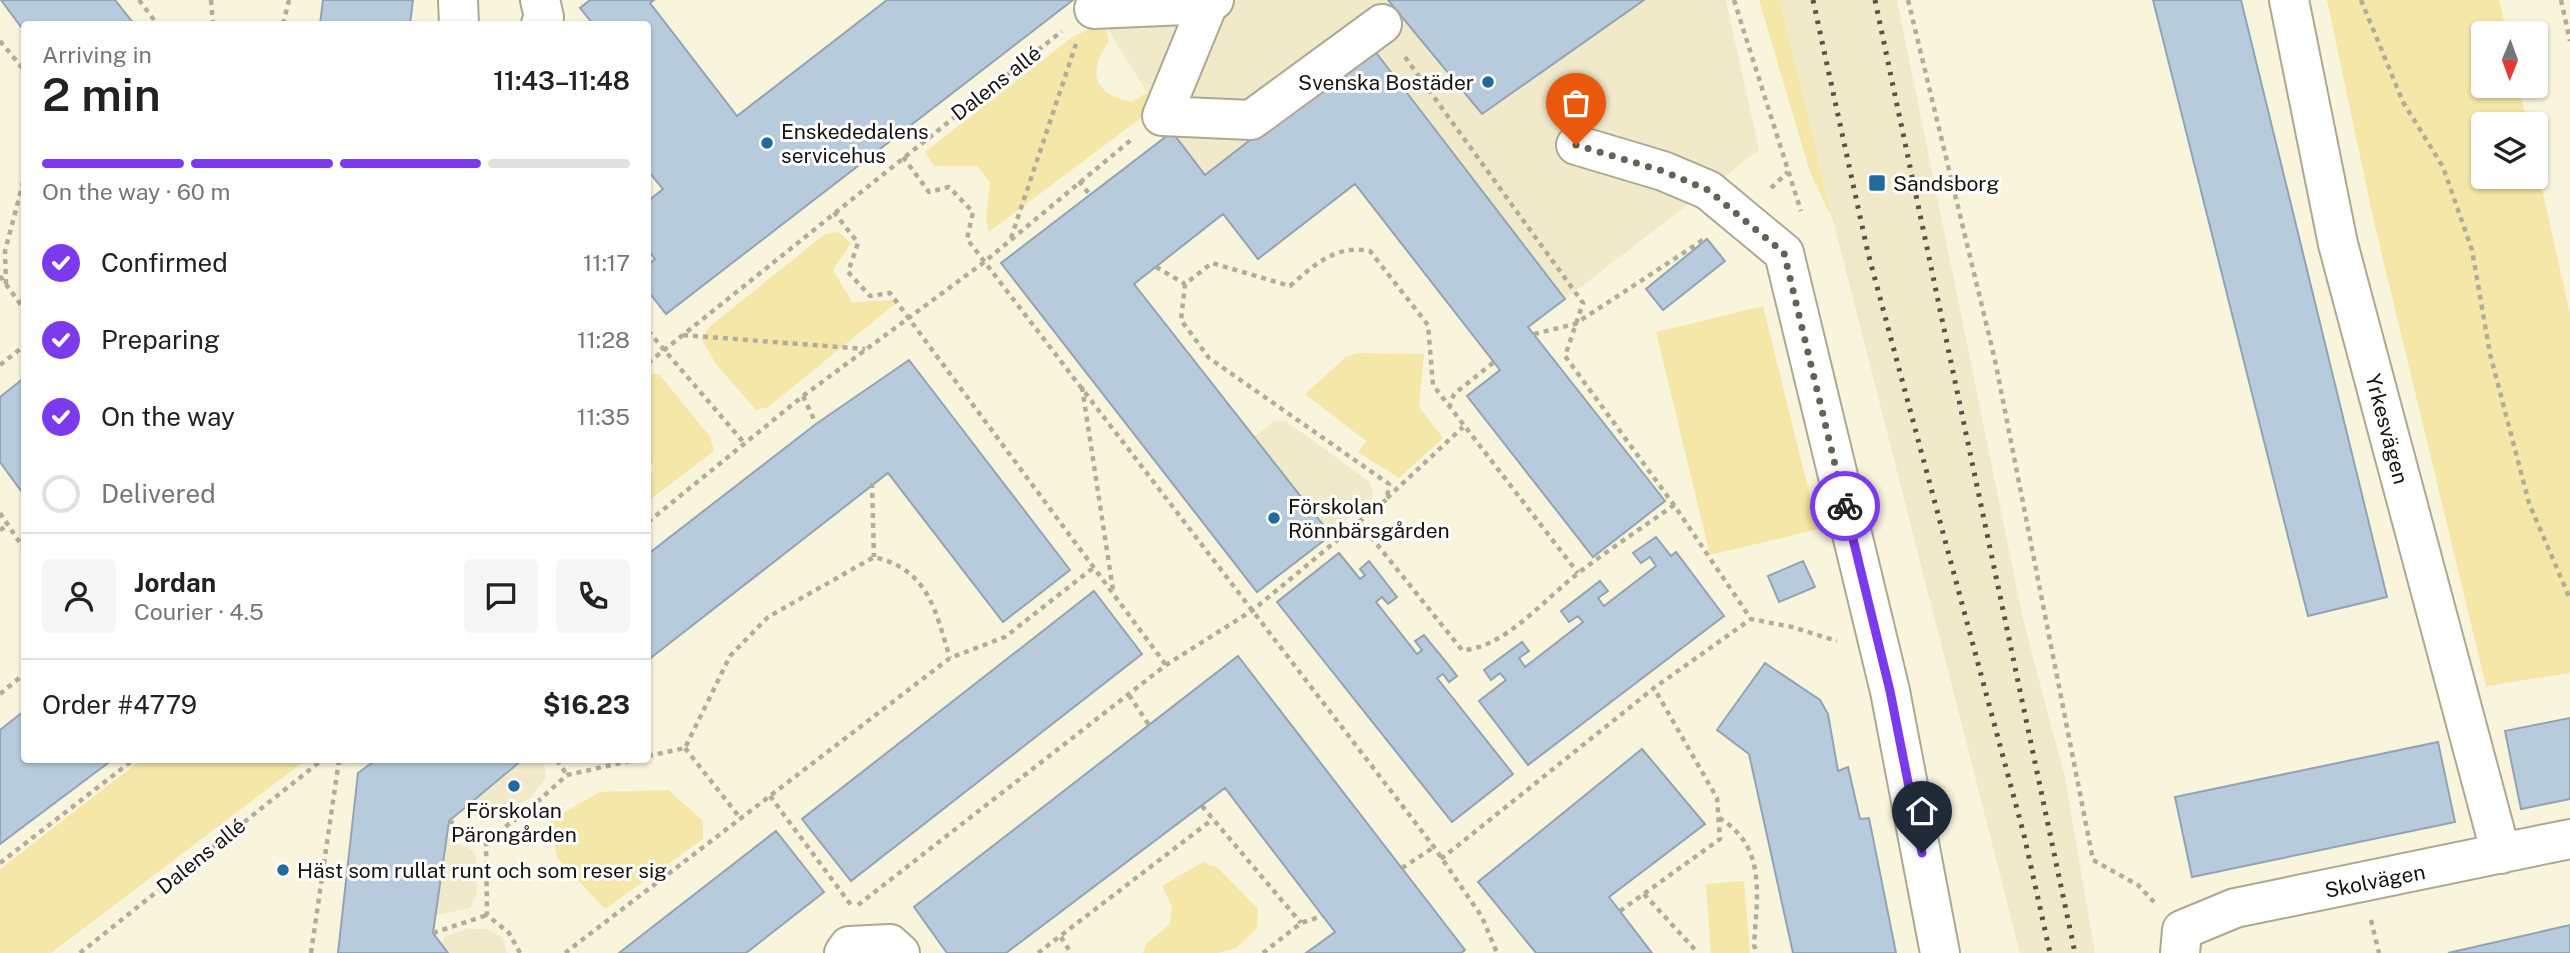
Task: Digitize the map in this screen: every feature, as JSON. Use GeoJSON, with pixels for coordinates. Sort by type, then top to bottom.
{"type":"FeatureCollection","features":[{"type":"Feature","properties":{"kind":"street"},"geometry":{"type":"LineString","coordinates":[[458,0],[460,21]]}},
{"type":"Feature","properties":{"kind":"street"},"geometry":{"type":"LineString","coordinates":[[540,0],[544,17],[542,21]]}},
{"type":"Feature","properties":{"kind":"street","name":"Yrkesvägen"},"geometry":{"type":"LineString","coordinates":[[2289,0],[2338,244],[2501,854]]}},
{"type":"Feature","properties":{"kind":"street"},"geometry":{"type":"LineString","coordinates":[[1090,12],[1211,2],[1162,116],[1251,120],[1378,19]]}},
{"type":"Feature","properties":{"kind":"street"},"geometry":{"type":"LineString","coordinates":[[1576,145],[1663,171],[1708,190],[1784,253],[1881,656],[1940,953]]}},
{"type":"Feature","properties":{"kind":"street","name":"Skolvägen"},"geometry":{"type":"LineString","coordinates":[[2181,941],[2235,908],[2570,839]]}},
{"type":"Feature","properties":{"kind":"street"},"geometry":{"type":"LineString","coordinates":[[844,953],[849,946],[890,944],[900,953]]}},
{"type":"Feature","properties":{"kind":"path"},"geometry":{"type":"LineString","coordinates":[[139,0],[155,21]]}},
{"type":"Feature","properties":{"kind":"path"},"geometry":{"type":"LineString","coordinates":[[211,0],[213,21]]}},
{"type":"Feature","properties":{"kind":"path"},"geometry":{"type":"LineString","coordinates":[[285,21],[289,0]]}},
{"type":"Feature","properties":{"kind":"path"},"geometry":{"type":"LineString","coordinates":[[1908,0],[1995,360],[2093,860],[2138,886],[2181,941]]}},
{"type":"Feature","properties":{"kind":"path"},"geometry":{"type":"LineString","coordinates":[[2361,0],[2403,102],[2443,167],[2472,250],[2490,354],[2529,503],[2570,599]]}},
{"type":"Feature","properties":{"kind":"path"},"geometry":{"type":"LineString","coordinates":[[2561,0],[2570,41]]}},
{"type":"Feature","properties":{"kind":"path"},"geometry":{"type":"LineString","coordinates":[[1011,239],[1090,12]]}},
{"type":"Feature","properties":{"kind":"path","name":"Dalens allé"},"geometry":{"type":"LineString","coordinates":[[651,361],[834,212],[1090,12]]}},
{"type":"Feature","properties":{"kind":"path"},"geometry":{"type":"LineString","coordinates":[[1378,19],[1583,303],[1565,356],[1674,505],[1751,619],[1792,627],[1881,656]]}},
{"type":"Feature","properties":{"kind":"path"},"geometry":{"type":"LineString","coordinates":[[0,41],[21,66]]}},
{"type":"Feature","properties":{"kind":"path"},"geometry":{"type":"LineString","coordinates":[[651,521],[803,396],[983,263],[1162,116]]}},
{"type":"Feature","properties":{"kind":"path"},"geometry":{"type":"LineString","coordinates":[[902,158],[929,192],[948,187],[973,212],[967,239],[983,263],[1082,387],[1434,848],[1482,917],[1497,953]]}},
{"type":"Feature","properties":{"kind":"path"},"geometry":{"type":"LineString","coordinates":[[1080,181],[1090,195]]}},
{"type":"Feature","properties":{"kind":"path"},"geometry":{"type":"LineString","coordinates":[[6,284],[5,251],[21,190]]}},
{"type":"Feature","properties":{"kind":"path"},"geometry":{"type":"LineString","coordinates":[[834,212],[858,243],[848,272],[870,296],[890,293],[1166,665]]}},
{"type":"Feature","properties":{"kind":"path"},"geometry":{"type":"LineString","coordinates":[[1534,334],[1575,324],[1740,216]]}},
{"type":"Feature","properties":{"kind":"path"},"geometry":{"type":"LineString","coordinates":[[1387,499],[1389,484],[1209,358],[1181,320],[1185,284],[1212,263],[1290,286],[1318,261],[1351,247],[1370,251],[1428,325],[1433,385],[1578,573]]}},
{"type":"Feature","properties":{"kind":"path"},"geometry":{"type":"LineString","coordinates":[[1156,267],[1185,284]]}},
{"type":"Feature","properties":{"kind":"path"},"geometry":{"type":"LineString","coordinates":[[0,276],[21,305]]}},
{"type":"Feature","properties":{"kind":"path"},"geometry":{"type":"LineString","coordinates":[[651,335],[745,444]]}},
{"type":"Feature","properties":{"kind":"path"},"geometry":{"type":"LineString","coordinates":[[684,335],[866,350]]}},
{"type":"Feature","properties":{"kind":"path"},"geometry":{"type":"LineString","coordinates":[[0,365],[21,348]]}},
{"type":"Feature","properties":{"kind":"path"},"geometry":{"type":"LineString","coordinates":[[1449,409],[1454,394],[1494,362]]}},
{"type":"Feature","properties":{"kind":"path"},"geometry":{"type":"LineString","coordinates":[[1082,387],[1114,593]]}},
{"type":"Feature","properties":{"kind":"path"},"geometry":{"type":"LineString","coordinates":[[803,396],[816,424]]}},
{"type":"Feature","properties":{"kind":"path"},"geometry":{"type":"LineString","coordinates":[[770,796],[853,909],[1166,665],[1252,610],[1387,499],[1463,427]]}},
{"type":"Feature","properties":{"kind":"path"},"geometry":{"type":"LineString","coordinates":[[872,484],[874,557]]}},
{"type":"Feature","properties":{"kind":"path"},"geometry":{"type":"LineString","coordinates":[[1359,522],[1462,650],[1477,650],[1503,636],[1578,573],[1674,505]]}},
{"type":"Feature","properties":{"kind":"path"},"geometry":{"type":"LineString","coordinates":[[0,513],[21,544]]}},
{"type":"Feature","properties":{"kind":"path"},"geometry":{"type":"LineString","coordinates":[[0,530],[8,525]]}},
{"type":"Feature","properties":{"kind":"path"},"geometry":{"type":"LineString","coordinates":[[685,748],[730,656],[768,617],[874,557],[899,563],[932,599],[950,658]]}},
{"type":"Feature","properties":{"kind":"path"},"geometry":{"type":"LineString","coordinates":[[565,953],[950,658],[1005,637],[1093,568]]}},
{"type":"Feature","properties":{"kind":"path"},"geometry":{"type":"LineString","coordinates":[[1441,859],[1654,688],[1751,619]]}},
{"type":"Feature","properties":{"kind":"path"},"geometry":{"type":"LineString","coordinates":[[0,694],[21,676]]}},
{"type":"Feature","properties":{"kind":"path"},"geometry":{"type":"LineString","coordinates":[[1620,911],[1720,839],[1717,798],[1654,688]]}},
{"type":"Feature","properties":{"kind":"path"},"geometry":{"type":"LineString","coordinates":[[1129,695],[1149,725]]}},
{"type":"Feature","properties":{"kind":"path"},"geometry":{"type":"LineString","coordinates":[[651,755],[685,748]]}},
{"type":"Feature","properties":{"kind":"path"},"geometry":{"type":"LineString","coordinates":[[685,748],[741,819]]}},
{"type":"Feature","properties":{"kind":"path"},"geometry":{"type":"LineString","coordinates":[[0,863],[129,763]]}},
{"type":"Feature","properties":{"kind":"path","name":"Dalens allé"},"geometry":{"type":"LineString","coordinates":[[80,953],[318,763]]}},
{"type":"Feature","properties":{"kind":"path"},"geometry":{"type":"LineString","coordinates":[[311,953],[339,763]]}},
{"type":"Feature","properties":{"kind":"path"},"geometry":{"type":"LineString","coordinates":[[559,763],[567,775]]}},
{"type":"Feature","properties":{"kind":"path"},"geometry":{"type":"LineString","coordinates":[[486,840],[526,813],[567,775],[621,763]]}},
{"type":"Feature","properties":{"kind":"path"},"geometry":{"type":"LineString","coordinates":[[1202,806],[1301,923]]}},
{"type":"Feature","properties":{"kind":"path"},"geometry":{"type":"LineString","coordinates":[[1718,818],[1737,828],[1752,852],[1757,888],[1754,945],[1757,953]]}},
{"type":"Feature","properties":{"kind":"path"},"geometry":{"type":"LineString","coordinates":[[1038,953],[1213,819]]}},
{"type":"Feature","properties":{"kind":"path"},"geometry":{"type":"LineString","coordinates":[[449,821],[486,840]]}},
{"type":"Feature","properties":{"kind":"path"},"geometry":{"type":"LineString","coordinates":[[486,840],[487,915],[509,933],[520,953]]}},
{"type":"Feature","properties":{"kind":"path"},"geometry":{"type":"LineString","coordinates":[[1402,868],[1434,848]]}},
{"type":"Feature","properties":{"kind":"path"},"geometry":{"type":"LineString","coordinates":[[1644,894],[1698,953]]}},
{"type":"Feature","properties":{"kind":"path"},"geometry":{"type":"LineString","coordinates":[[433,933],[487,915]]}},
{"type":"Feature","properties":{"kind":"path"},"geometry":{"type":"LineString","coordinates":[[1263,953],[1301,923],[1322,916]]}},
{"type":"Feature","properties":{"kind":"path"},"geometry":{"type":"LineString","coordinates":[[1061,937],[1071,953]]}},
{"type":"Feature","properties":{"kind":"shaded area"},"geometry":{"type":"Polygon","coordinates":[[[1089,0],[1726,0],[1759,150],[1565,299],[1371,47],[1205,175],[1172,132],[1089,0]]]}},
{"type":"Feature","properties":{"kind":"shaded area"},"geometry":{"type":"Polygon","coordinates":[[[1759,0],[1780,0],[1832,218],[1810,172],[1759,0]]]}},
{"type":"Feature","properties":{"kind":"shaded area"},"geometry":{"type":"Polygon","coordinates":[[[1780,0],[1897,0],[2023,619],[2065,778],[2095,953],[2020,953],[1802,99],[1780,0]]]}},
{"type":"Feature","properties":{"kind":"shaded area"},"geometry":{"type":"Polygon","coordinates":[[[2327,0],[2499,0],[2504,21],[2471,21],[2471,98],[2522,98],[2524,112],[2471,112],[2471,189],[2542,189],[2570,314],[2570,673],[2486,686],[2374,222],[2327,0]]]}},
{"type":"Feature","properties":{"kind":"shaded area"},"geometry":{"type":"Polygon","coordinates":[[[1095,26],[1107,31],[1109,41],[1102,52],[1096,72],[1102,88],[1109,94],[1132,102],[1146,93],[1161,100],[1153,109],[989,232],[986,220],[990,183],[978,166],[934,166],[925,152],[1071,38],[1095,26]]]}},
{"type":"Feature","properties":{"kind":"shaded area"},"geometry":{"type":"Polygon","coordinates":[[[838,232],[851,243],[833,270],[852,302],[900,300],[768,407],[756,410],[716,364],[702,340],[708,328],[825,234],[838,232]]]}},
{"type":"Feature","properties":{"kind":"shaded area"},"geometry":{"type":"Polygon","coordinates":[[[1763,306],[1818,529],[1710,555],[1656,332],[1763,306]]]}},
{"type":"Feature","properties":{"kind":"shaded area"},"geometry":{"type":"Polygon","coordinates":[[[1358,353],[1424,354],[1419,407],[1443,438],[1399,478],[1358,452],[1366,441],[1305,394],[1346,357],[1358,353]]]}},
{"type":"Feature","properties":{"kind":"shaded area"},"geometry":{"type":"Polygon","coordinates":[[[651,374],[659,374],[710,437],[714,451],[651,498],[651,474],[654,470],[651,462],[651,374]]]}},
{"type":"Feature","properties":{"kind":"shaded area","name":"Förskolan Rönnbärsgården"},"geometry":{"type":"Polygon","coordinates":[[[1274,421],[1286,421],[1370,482],[1373,494],[1370,503],[1329,532],[1331,535],[1258,591],[1182,496],[1274,421]]]}},
{"type":"Feature","properties":{"kind":"shaded area"},"geometry":{"type":"Polygon","coordinates":[[[137,763],[302,763],[51,953],[0,953],[0,869],[137,763]]]}},
{"type":"Feature","properties":{"kind":"shaded area","name":"Förskolan Pärongården"},"geometry":{"type":"Polygon","coordinates":[[[518,763],[544,763],[546,778],[533,795],[510,811],[483,818],[461,811],[518,763]]]}},
{"type":"Feature","properties":{"kind":"shaded area"},"geometry":{"type":"Polygon","coordinates":[[[668,790],[703,821],[703,839],[605,909],[557,858],[551,820],[600,792],[668,790]]]}},
{"type":"Feature","properties":{"kind":"shaded area","name":"Förskolan Pärongården"},"geometry":{"type":"Polygon","coordinates":[[[446,837],[475,852],[478,872],[476,896],[470,908],[436,915],[446,837]]]}},
{"type":"Feature","properties":{"kind":"shaded area"},"geometry":{"type":"Polygon","coordinates":[[[1203,862],[1218,868],[1258,909],[1257,928],[1236,948],[1219,953],[1143,953],[1146,944],[1170,924],[1172,907],[1162,886],[1203,862]]]}},
{"type":"Feature","properties":{"kind":"shaded area"},"geometry":{"type":"Polygon","coordinates":[[[1744,881],[1750,953],[1711,953],[1706,884],[1744,881]]]}},
{"type":"Feature","properties":{"kind":"shaded area"},"geometry":{"type":"Polygon","coordinates":[[[467,929],[486,929],[502,937],[507,953],[448,953],[441,942],[447,936],[467,929]]]}},
{"type":"Feature","properties":{"kind":"building"},"geometry":{"type":"Polygon","coordinates":[[[1,0],[115,0],[132,21],[21,21],[21,27],[1,0]]]}},
{"type":"Feature","properties":{"kind":"building"},"geometry":{"type":"Polygon","coordinates":[[[323,0],[413,0],[410,21],[320,21],[323,0]]]}},
{"type":"Feature","properties":{"kind":"building","name":"Enskededalens servicehus"},"geometry":{"type":"Polygon","coordinates":[[[590,0],[654,0],[650,3],[737,116],[887,0],[1073,0],[666,314],[651,295],[651,262],[655,259],[651,254],[651,199],[663,189],[651,175],[651,21],[591,21],[580,8],[590,0]]]}},
{"type":"Feature","properties":{"kind":"building"},"geometry":{"type":"Polygon","coordinates":[[[1388,0],[1644,0],[1482,114],[1388,0]]]}},
{"type":"Feature","properties":{"kind":"building"},"geometry":{"type":"Polygon","coordinates":[[[2153,0],[2241,0],[2387,597],[2308,616],[2153,0]]]}},
{"type":"Feature","properties":{"kind":"building"},"geometry":{"type":"Polygon","coordinates":[[[1371,46],[1565,299],[1528,327],[1665,501],[1593,557],[1467,396],[1500,370],[1355,184],[1258,259],[1223,214],[1134,284],[1331,535],[1257,592],[1001,263],[1172,132],[1205,175],[1371,46]]]}},
{"type":"Feature","properties":{"kind":"building"},"geometry":{"type":"Polygon","coordinates":[[[1707,239],[1725,261],[1663,310],[1646,289],[1707,239]]]}},
{"type":"Feature","properties":{"kind":"building"},"geometry":{"type":"Polygon","coordinates":[[[909,360],[1070,570],[1003,622],[888,473],[651,658],[651,552],[816,424],[909,360]]]}},
{"type":"Feature","properties":{"kind":"building"},"geometry":{"type":"Polygon","coordinates":[[[21,380],[21,491],[0,462],[0,397],[21,380]]]}},
{"type":"Feature","properties":{"kind":"building"},"geometry":{"type":"Polygon","coordinates":[[[1656,537],[1671,556],[1676,552],[1724,616],[1528,765],[1479,701],[1506,680],[1500,673],[1491,680],[1484,670],[1522,642],[1529,651],[1519,658],[1525,667],[1583,622],[1578,616],[1569,622],[1561,611],[1600,581],[1608,591],[1598,598],[1604,606],[1656,566],[1650,557],[1641,563],[1633,553],[1656,537]]]}},
{"type":"Feature","properties":{"kind":"building"},"geometry":{"type":"Polygon","coordinates":[[[1339,553],[1360,579],[1365,575],[1360,569],[1369,561],[1397,597],[1388,604],[1382,597],[1376,602],[1417,654],[1422,650],[1415,641],[1424,635],[1446,662],[1457,676],[1449,682],[1443,674],[1437,678],[1513,774],[1452,822],[1277,602],[1339,553]]]}},
{"type":"Feature","properties":{"kind":"building"},"geometry":{"type":"Polygon","coordinates":[[[1803,561],[1815,587],[1779,602],[1768,576],[1803,561]]]}},
{"type":"Feature","properties":{"kind":"building"},"geometry":{"type":"Polygon","coordinates":[[[1094,591],[1142,654],[851,881],[802,819],[1094,591]]]}},
{"type":"Feature","properties":{"kind":"building"},"geometry":{"type":"Polygon","coordinates":[[[1238,656],[1465,950],[1461,953],[1306,953],[1335,932],[1225,788],[1006,953],[947,953],[914,907],[1238,656]]]}},
{"type":"Feature","properties":{"kind":"building"},"geometry":{"type":"Polygon","coordinates":[[[1765,663],[1820,700],[1828,714],[1838,771],[1848,767],[1860,819],[1869,818],[1896,953],[1793,953],[1749,754],[1717,730],[1765,663]]]}},
{"type":"Feature","properties":{"kind":"building"},"geometry":{"type":"Polygon","coordinates":[[[21,713],[21,763],[108,763],[0,844],[0,730],[21,713]]]}},
{"type":"Feature","properties":{"kind":"building"},"geometry":{"type":"Polygon","coordinates":[[[2570,718],[2570,799],[2521,809],[2505,731],[2570,718]]]}},
{"type":"Feature","properties":{"kind":"building"},"geometry":{"type":"Polygon","coordinates":[[[2438,742],[2455,822],[2192,877],[2175,797],[2438,742]]]}},
{"type":"Feature","properties":{"kind":"building"},"geometry":{"type":"Polygon","coordinates":[[[1642,749],[1705,824],[1609,897],[1652,953],[1536,953],[1478,882],[1642,749]]]}},
{"type":"Feature","properties":{"kind":"building"},"geometry":{"type":"Polygon","coordinates":[[[372,763],[518,763],[449,821],[433,933],[448,953],[338,953],[358,773],[372,763]]]}},
{"type":"Feature","properties":{"kind":"building"},"geometry":{"type":"Polygon","coordinates":[[[776,831],[824,892],[746,953],[619,953],[776,831]]]}},
{"type":"Feature","properties":{"kind":"building"},"geometry":{"type":"Polygon","coordinates":[[[2570,925],[2570,953],[2448,953],[2570,925]]]}},
{"type":"Feature","properties":{"kind":"railway"},"geometry":{"type":"LineString","coordinates":[[1813,0],[1868,253],[2024,835],[2050,953]]}},
{"type":"Feature","properties":{"kind":"railway"},"geometry":{"type":"LineString","coordinates":[[1875,0],[2075,953]]}},
{"type":"Feature","properties":{"kind":"way so far"},"geometry":{"type":"LineString","coordinates":[[1576,145],[1663,171],[1708,190],[1784,253],[1845,506]]}},
{"type":"Feature","properties":{"kind":"place","name":"Svenska Bostäder"},"geometry":{"type":"Point","coordinates":[1488,82]}},
{"type":"Feature","properties":{"kind":"place","name":"Enskededalens servicehus"},"geometry":{"type":"Point","coordinates":[767,143]}},
{"type":"Feature","properties":{"kind":"place","name":"Sandsborg"},"geometry":{"type":"Point","coordinates":[1877,183]}},
{"type":"Feature","properties":{"kind":"place","name":"Förskolan Rönnbärsgården"},"geometry":{"type":"Point","coordinates":[1274,518]}},
{"type":"Feature","properties":{"kind":"place","name":"Förskolan Pärongården"},"geometry":{"type":"Point","coordinates":[514,786]}},
{"type":"Feature","properties":{"kind":"place","name":"Häst som rullat runt och som reser sig"},"geometry":{"type":"Point","coordinates":[283,870]}},
{"type":"Feature","properties":{"kind":"route"},"geometry":{"type":"LineString","coordinates":[[1845,506],[1890,691],[1922,853]]}}]}
